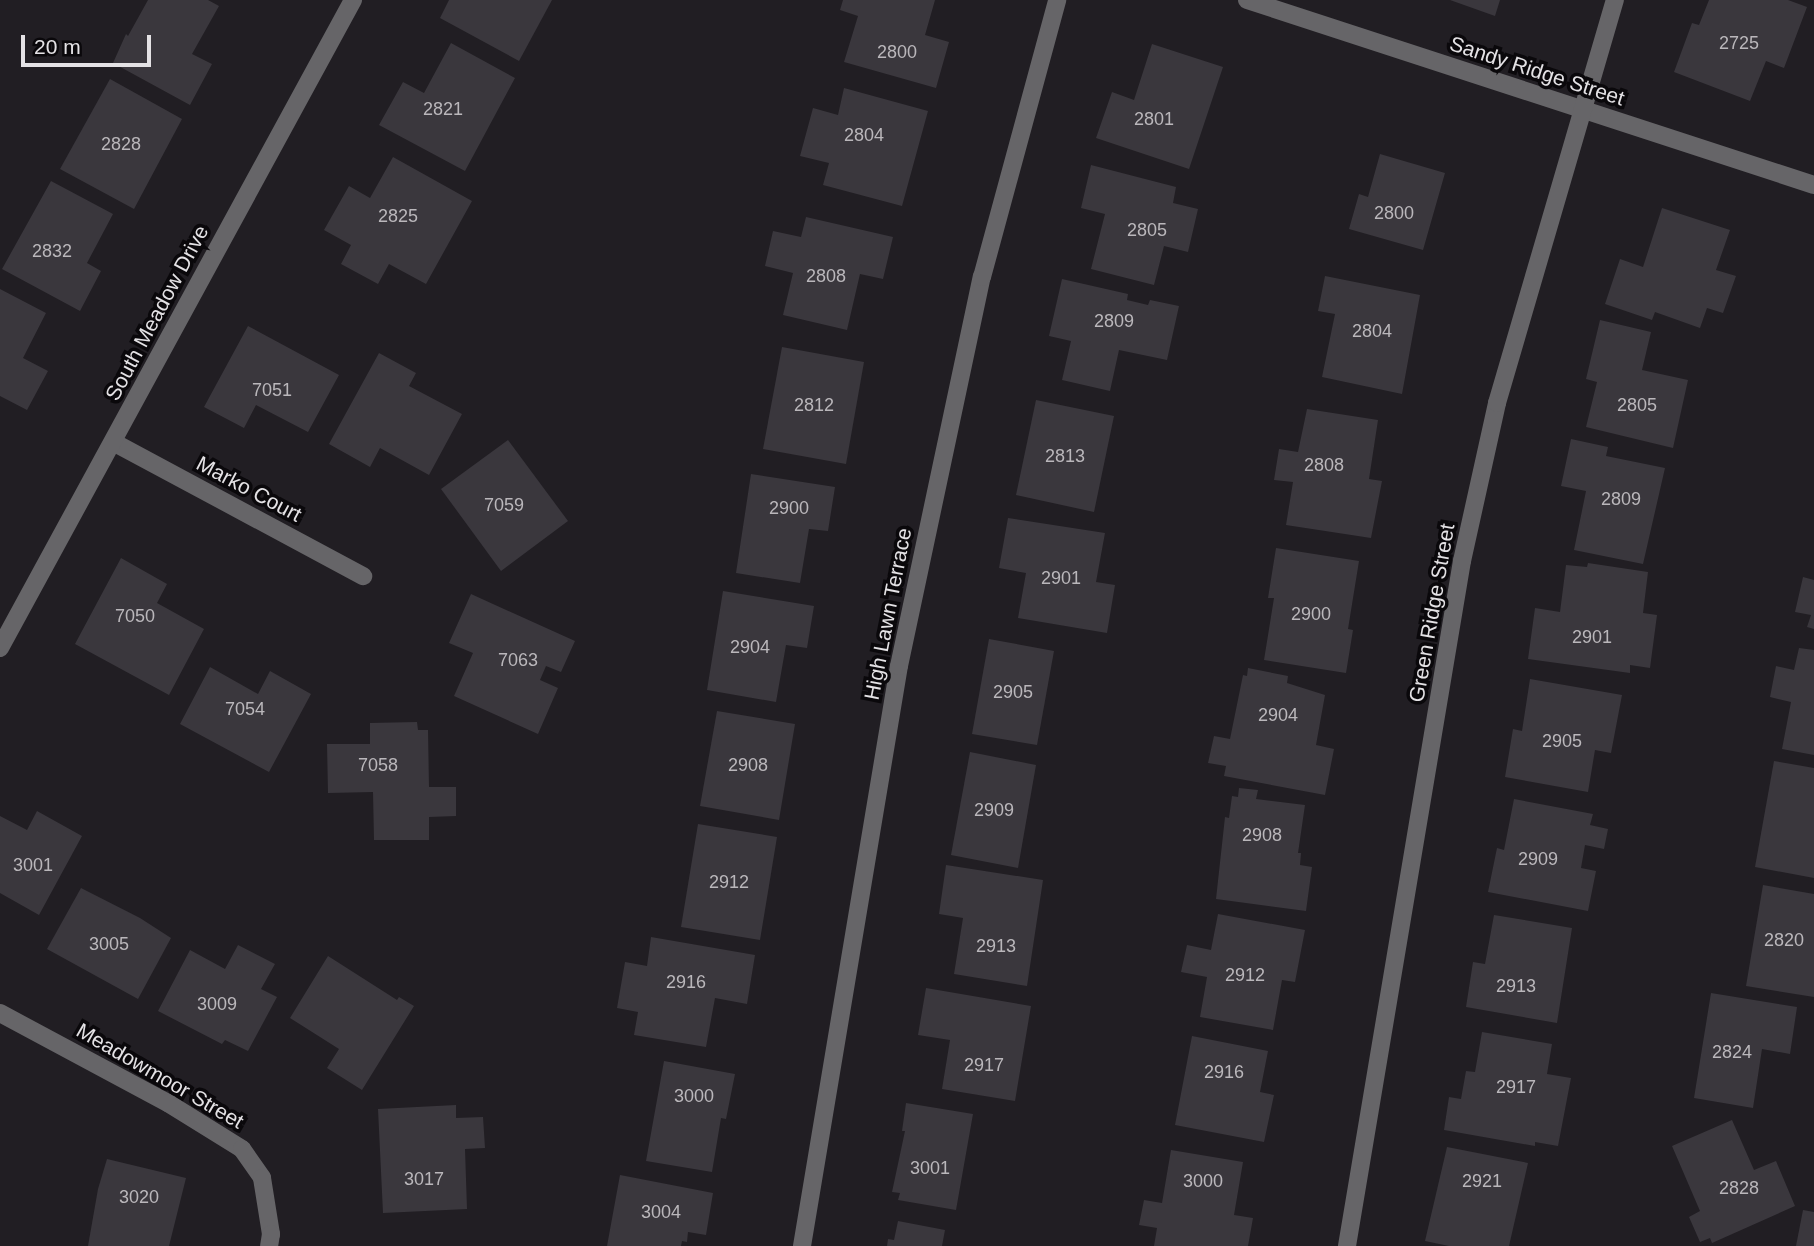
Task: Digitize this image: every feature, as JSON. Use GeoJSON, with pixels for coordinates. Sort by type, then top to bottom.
{"type":"FeatureCollection","features":[{"type":"Feature","properties":{"kind":"street","name":"South Meadow Drive"},"geometry":{"type":"LineString","coordinates":[[0,648],[353,0]]}},
{"type":"Feature","properties":{"kind":"street","name":"High Lawn Terrace"},"geometry":{"type":"LineString","coordinates":[[802,1246],[899,666],[982,277],[1056,0]]}},
{"type":"Feature","properties":{"kind":"street","name":"Sandy Ridge Street"},"geometry":{"type":"LineString","coordinates":[[1247,0],[1814,185]]}},
{"type":"Feature","properties":{"kind":"street","name":"Green Ridge Street"},"geometry":{"type":"LineString","coordinates":[[1347,1246],[1462,561],[1497,403],[1615,0]]}},
{"type":"Feature","properties":{"kind":"street","name":"Marko Court"},"geometry":{"type":"LineString","coordinates":[[113,442],[363,576]]}},
{"type":"Feature","properties":{"kind":"street","name":"Meadowmoor Street"},"geometry":{"type":"LineString","coordinates":[[0,1013],[168,1103],[242,1149],[262,1178],[271,1234],[268,1246]]}},
{"type":"Feature","properties":{"kind":"building"},"geometry":{"type":"Polygon","coordinates":[[[148,0],[208,0],[219,6],[192,54],[212,64],[190,105],[113,63],[126,34],[128,36],[148,0]]]}},
{"type":"Feature","properties":{"kind":"building"},"geometry":{"type":"Polygon","coordinates":[[[449,0],[552,0],[519,61],[440,18],[449,0]]]}},
{"type":"Feature","properties":{"kind":"building"},"geometry":{"type":"Polygon","coordinates":[[[843,0],[935,0],[925,35],[949,42],[936,88],[844,62],[858,16],[840,10],[843,0]]]}},
{"type":"Feature","properties":{"kind":"building"},"geometry":{"type":"Polygon","coordinates":[[[1450,0],[1500,0],[1495,16],[1450,0]]]}},
{"type":"Feature","properties":{"kind":"building"},"geometry":{"type":"Polygon","coordinates":[[[1709,0],[1788,0],[1807,7],[1784,68],[1766,61],[1750,101],[1674,72],[1692,23],[1699,25],[1709,0]]]}},
{"type":"Feature","properties":{"kind":"building"},"geometry":{"type":"Polygon","coordinates":[[[451,43],[515,78],[465,171],[379,125],[403,82],[424,93],[451,43]]]}},
{"type":"Feature","properties":{"kind":"building"},"geometry":{"type":"Polygon","coordinates":[[[1152,44],[1223,67],[1189,169],[1096,138],[1112,92],[1134,100],[1152,44]]]}},
{"type":"Feature","properties":{"kind":"building"},"geometry":{"type":"Polygon","coordinates":[[[110,79],[182,119],[134,209],[60,169],[110,79]]]}},
{"type":"Feature","properties":{"kind":"building"},"geometry":{"type":"Polygon","coordinates":[[[844,88],[928,111],[902,206],[823,185],[829,163],[800,156],[813,108],[838,115],[844,88]]]}},
{"type":"Feature","properties":{"kind":"building"},"geometry":{"type":"Polygon","coordinates":[[[1380,154],[1445,173],[1423,250],[1349,229],[1359,194],[1368,197],[1380,154]]]}},
{"type":"Feature","properties":{"kind":"building"},"geometry":{"type":"Polygon","coordinates":[[[393,157],[472,201],[426,284],[389,264],[378,284],[341,264],[351,245],[324,230],[349,186],[370,198],[393,157]]]}},
{"type":"Feature","properties":{"kind":"building"},"geometry":{"type":"Polygon","coordinates":[[[1091,165],[1176,187],[1173,203],[1198,209],[1188,252],[1164,246],[1154,285],[1091,269],[1105,214],[1081,208],[1091,165]]]}},
{"type":"Feature","properties":{"kind":"building"},"geometry":{"type":"Polygon","coordinates":[[[51,181],[113,214],[87,263],[101,271],[80,311],[2,269],[51,181]]]}},
{"type":"Feature","properties":{"kind":"building"},"geometry":{"type":"Polygon","coordinates":[[[1662,208],[1730,230],[1716,270],[1736,276],[1723,313],[1707,308],[1700,328],[1655,312],[1652,320],[1605,304],[1620,259],[1643,267],[1662,208]]]}},
{"type":"Feature","properties":{"kind":"building"},"geometry":{"type":"Polygon","coordinates":[[[806,217],[893,237],[883,279],[860,274],[847,330],[783,315],[793,273],[765,266],[773,231],[801,237],[806,217]]]}},
{"type":"Feature","properties":{"kind":"building"},"geometry":{"type":"Polygon","coordinates":[[[1325,276],[1420,295],[1402,394],[1322,377],[1335,314],[1318,311],[1325,276]]]}},
{"type":"Feature","properties":{"kind":"building"},"geometry":{"type":"Polygon","coordinates":[[[1062,279],[1128,294],[1127,300],[1148,305],[1150,300],[1179,306],[1167,360],[1119,350],[1110,391],[1062,380],[1071,341],[1049,336],[1062,279]]]}},
{"type":"Feature","properties":{"kind":"building"},"geometry":{"type":"Polygon","coordinates":[[[0,289],[46,313],[23,358],[48,371],[27,410],[0,396],[0,289]]]}},
{"type":"Feature","properties":{"kind":"building"},"geometry":{"type":"Polygon","coordinates":[[[1600,320],[1651,332],[1642,370],[1688,380],[1673,448],[1586,427],[1597,382],[1586,379],[1600,320]]]}},
{"type":"Feature","properties":{"kind":"building"},"geometry":{"type":"Polygon","coordinates":[[[248,326],[339,375],[308,432],[256,405],[244,428],[204,407],[248,326]]]}},
{"type":"Feature","properties":{"kind":"building"},"geometry":{"type":"Polygon","coordinates":[[[782,347],[864,362],[846,464],[763,449],[782,347]]]}},
{"type":"Feature","properties":{"kind":"building"},"geometry":{"type":"Polygon","coordinates":[[[379,353],[416,373],[409,386],[462,414],[429,475],[380,448],[370,467],[329,444],[379,353]]]}},
{"type":"Feature","properties":{"kind":"building"},"geometry":{"type":"Polygon","coordinates":[[[1036,400],[1114,416],[1094,512],[1016,495],[1036,400]]]}},
{"type":"Feature","properties":{"kind":"building"},"geometry":{"type":"Polygon","coordinates":[[[1307,409],[1378,420],[1369,479],[1382,481],[1371,538],[1286,525],[1293,482],[1274,480],[1279,449],[1298,452],[1307,409]]]}},
{"type":"Feature","properties":{"kind":"building"},"geometry":{"type":"Polygon","coordinates":[[[1571,439],[1608,447],[1606,456],[1665,468],[1643,564],[1574,550],[1586,491],[1561,486],[1571,439]]]}},
{"type":"Feature","properties":{"kind":"building"},"geometry":{"type":"Polygon","coordinates":[[[508,440],[568,521],[501,571],[441,489],[508,440]]]}},
{"type":"Feature","properties":{"kind":"building"},"geometry":{"type":"Polygon","coordinates":[[[751,474],[835,487],[828,531],[809,529],[800,583],[736,573],[751,474]]]}},
{"type":"Feature","properties":{"kind":"building"},"geometry":{"type":"Polygon","coordinates":[[[1008,518],[1105,533],[1096,582],[1115,585],[1107,633],[1018,618],[1026,573],[999,568],[1008,518]]]}},
{"type":"Feature","properties":{"kind":"building"},"geometry":{"type":"Polygon","coordinates":[[[1276,548],[1359,561],[1348,629],[1353,630],[1346,673],[1264,660],[1274,598],[1268,598],[1276,548]]]}},
{"type":"Feature","properties":{"kind":"building"},"geometry":{"type":"Polygon","coordinates":[[[121,558],[167,584],[157,603],[204,629],[169,695],[75,644],[121,558]]]}},
{"type":"Feature","properties":{"kind":"building"},"geometry":{"type":"Polygon","coordinates":[[[1588,563],[1648,572],[1643,613],[1657,615],[1650,668],[1630,665],[1630,673],[1528,659],[1535,608],[1560,612],[1566,565],[1587,567],[1588,563]]]}},
{"type":"Feature","properties":{"kind":"building"},"geometry":{"type":"Polygon","coordinates":[[[1803,577],[1814,580],[1814,629],[1807,627],[1811,615],[1795,612],[1803,577]]]}},
{"type":"Feature","properties":{"kind":"building"},"geometry":{"type":"Polygon","coordinates":[[[723,591],[814,606],[807,648],[786,645],[776,702],[707,690],[723,591]]]}},
{"type":"Feature","properties":{"kind":"building"},"geometry":{"type":"Polygon","coordinates":[[[471,594],[575,641],[561,672],[546,666],[540,680],[558,688],[538,734],[454,696],[473,653],[449,643],[471,594]]]}},
{"type":"Feature","properties":{"kind":"building"},"geometry":{"type":"Polygon","coordinates":[[[989,639],[1054,651],[1037,745],[972,734],[989,639]]]}},
{"type":"Feature","properties":{"kind":"building"},"geometry":{"type":"Polygon","coordinates":[[[1799,648],[1814,650],[1814,755],[1782,749],[1791,702],[1770,697],[1776,666],[1794,670],[1799,648]]]}},
{"type":"Feature","properties":{"kind":"building"},"geometry":{"type":"Polygon","coordinates":[[[210,667],[258,694],[270,671],[311,694],[269,772],[180,724],[210,667]]]}},
{"type":"Feature","properties":{"kind":"building"},"geometry":{"type":"Polygon","coordinates":[[[1248,668],[1288,676],[1287,683],[1325,695],[1316,745],[1334,749],[1325,795],[1224,776],[1226,766],[1208,763],[1214,736],[1230,739],[1243,675],[1247,676],[1248,668]]]}},
{"type":"Feature","properties":{"kind":"building"},"geometry":{"type":"Polygon","coordinates":[[[1530,679],[1622,695],[1611,753],[1595,750],[1588,792],[1505,777],[1513,729],[1522,731],[1530,679]]]}},
{"type":"Feature","properties":{"kind":"building"},"geometry":{"type":"Polygon","coordinates":[[[717,711],[795,724],[779,820],[700,806],[717,711]]]}},
{"type":"Feature","properties":{"kind":"building"},"geometry":{"type":"Polygon","coordinates":[[[417,722],[418,730],[428,730],[429,787],[456,787],[456,816],[429,817],[429,840],[374,840],[373,792],[328,793],[327,744],[370,744],[370,723],[417,722]]]}},
{"type":"Feature","properties":{"kind":"building"},"geometry":{"type":"Polygon","coordinates":[[[970,752],[1036,765],[1018,868],[951,855],[970,752]]]}},
{"type":"Feature","properties":{"kind":"building"},"geometry":{"type":"Polygon","coordinates":[[[1774,761],[1814,768],[1814,878],[1755,867],[1774,761]]]}},
{"type":"Feature","properties":{"kind":"building"},"geometry":{"type":"Polygon","coordinates":[[[1239,788],[1258,790],[1256,799],[1305,805],[1298,853],[1301,853],[1300,865],[1312,867],[1306,911],[1216,899],[1225,817],[1229,818],[1232,796],[1238,797],[1239,788]]]}},
{"type":"Feature","properties":{"kind":"building"},"geometry":{"type":"Polygon","coordinates":[[[1514,799],[1593,814],[1590,825],[1608,829],[1604,849],[1585,845],[1581,868],[1596,871],[1588,911],[1488,892],[1497,848],[1504,850],[1514,799]]]}},
{"type":"Feature","properties":{"kind":"building"},"geometry":{"type":"Polygon","coordinates":[[[37,811],[82,836],[39,915],[0,893],[0,816],[27,830],[37,811]]]}},
{"type":"Feature","properties":{"kind":"building"},"geometry":{"type":"Polygon","coordinates":[[[698,824],[777,837],[760,940],[681,927],[698,824]]]}},
{"type":"Feature","properties":{"kind":"building"},"geometry":{"type":"Polygon","coordinates":[[[946,865],[1043,880],[1027,986],[954,974],[963,918],[939,914],[946,865]]]}},
{"type":"Feature","properties":{"kind":"building"},"geometry":{"type":"Polygon","coordinates":[[[1763,885],[1814,894],[1814,997],[1746,986],[1763,885]]]}},
{"type":"Feature","properties":{"kind":"building"},"geometry":{"type":"Polygon","coordinates":[[[81,888],[140,918],[171,938],[138,999],[47,949],[81,888]]]}},
{"type":"Feature","properties":{"kind":"building"},"geometry":{"type":"Polygon","coordinates":[[[1218,914],[1305,930],[1295,982],[1282,980],[1273,1030],[1200,1017],[1207,977],[1181,972],[1187,945],[1211,950],[1218,914]]]}},
{"type":"Feature","properties":{"kind":"building"},"geometry":{"type":"Polygon","coordinates":[[[1494,915],[1572,928],[1557,1023],[1466,1007],[1473,962],[1485,964],[1494,915]]]}},
{"type":"Feature","properties":{"kind":"building"},"geometry":{"type":"Polygon","coordinates":[[[651,937],[755,955],[747,1004],[715,998],[706,1047],[634,1035],[638,1012],[617,1008],[625,962],[647,966],[651,937]]]}},
{"type":"Feature","properties":{"kind":"building"},"geometry":{"type":"Polygon","coordinates":[[[238,945],[275,964],[261,989],[277,997],[248,1051],[225,1040],[222,1044],[158,1011],[190,950],[225,969],[238,945]]]}},
{"type":"Feature","properties":{"kind":"building"},"geometry":{"type":"Polygon","coordinates":[[[328,956],[397,1000],[399,997],[414,1006],[362,1090],[327,1068],[339,1049],[290,1018],[328,956]]]}},
{"type":"Feature","properties":{"kind":"building"},"geometry":{"type":"Polygon","coordinates":[[[926,988],[1031,1006],[1015,1101],[942,1089],[950,1040],[918,1035],[926,988]]]}},
{"type":"Feature","properties":{"kind":"building"},"geometry":{"type":"Polygon","coordinates":[[[1711,993],[1797,1007],[1790,1054],[1762,1049],[1753,1108],[1694,1098],[1711,993]]]}},
{"type":"Feature","properties":{"kind":"building"},"geometry":{"type":"Polygon","coordinates":[[[1482,1032],[1552,1044],[1547,1074],[1571,1078],[1558,1146],[1535,1142],[1535,1146],[1444,1130],[1449,1097],[1461,1099],[1466,1071],[1475,1072],[1482,1032]]]}},
{"type":"Feature","properties":{"kind":"building"},"geometry":{"type":"Polygon","coordinates":[[[1192,1036],[1268,1051],[1260,1092],[1274,1095],[1264,1142],[1175,1125],[1192,1036]]]}},
{"type":"Feature","properties":{"kind":"building"},"geometry":{"type":"Polygon","coordinates":[[[664,1061],[735,1074],[726,1119],[721,1118],[712,1172],[646,1161],[664,1061]]]}},
{"type":"Feature","properties":{"kind":"building"},"geometry":{"type":"Polygon","coordinates":[[[906,1103],[973,1114],[956,1210],[898,1200],[900,1193],[892,1192],[905,1131],[902,1131],[906,1103]]]}},
{"type":"Feature","properties":{"kind":"building"},"geometry":{"type":"Polygon","coordinates":[[[456,1105],[456,1118],[483,1117],[485,1148],[465,1149],[467,1209],[383,1213],[378,1109],[456,1105]]]}},
{"type":"Feature","properties":{"kind":"building"},"geometry":{"type":"Polygon","coordinates":[[[1732,1120],[1754,1170],[1776,1161],[1795,1206],[1712,1243],[1710,1238],[1700,1242],[1689,1217],[1700,1211],[1672,1146],[1732,1120]]]}},
{"type":"Feature","properties":{"kind":"building"},"geometry":{"type":"Polygon","coordinates":[[[1447,1147],[1528,1163],[1509,1246],[1449,1246],[1425,1241],[1447,1147]]]}},
{"type":"Feature","properties":{"kind":"building"},"geometry":{"type":"Polygon","coordinates":[[[1171,1150],[1243,1162],[1234,1215],[1253,1218],[1248,1246],[1154,1246],[1157,1228],[1139,1225],[1144,1200],[1162,1203],[1171,1150]]]}},
{"type":"Feature","properties":{"kind":"building"},"geometry":{"type":"Polygon","coordinates":[[[107,1159],[186,1178],[169,1246],[88,1246],[98,1189],[107,1159]]]}},
{"type":"Feature","properties":{"kind":"building"},"geometry":{"type":"Polygon","coordinates":[[[620,1175],[713,1193],[706,1235],[688,1232],[687,1242],[682,1241],[681,1246],[607,1246],[620,1175]]]}},
{"type":"Feature","properties":{"kind":"building"},"geometry":{"type":"Polygon","coordinates":[[[1803,1210],[1814,1212],[1814,1246],[1796,1246],[1803,1210]]]}},
{"type":"Feature","properties":{"kind":"building"},"geometry":{"type":"Polygon","coordinates":[[[898,1221],[945,1230],[942,1246],[887,1246],[888,1239],[894,1240],[898,1221]]]}}]}
